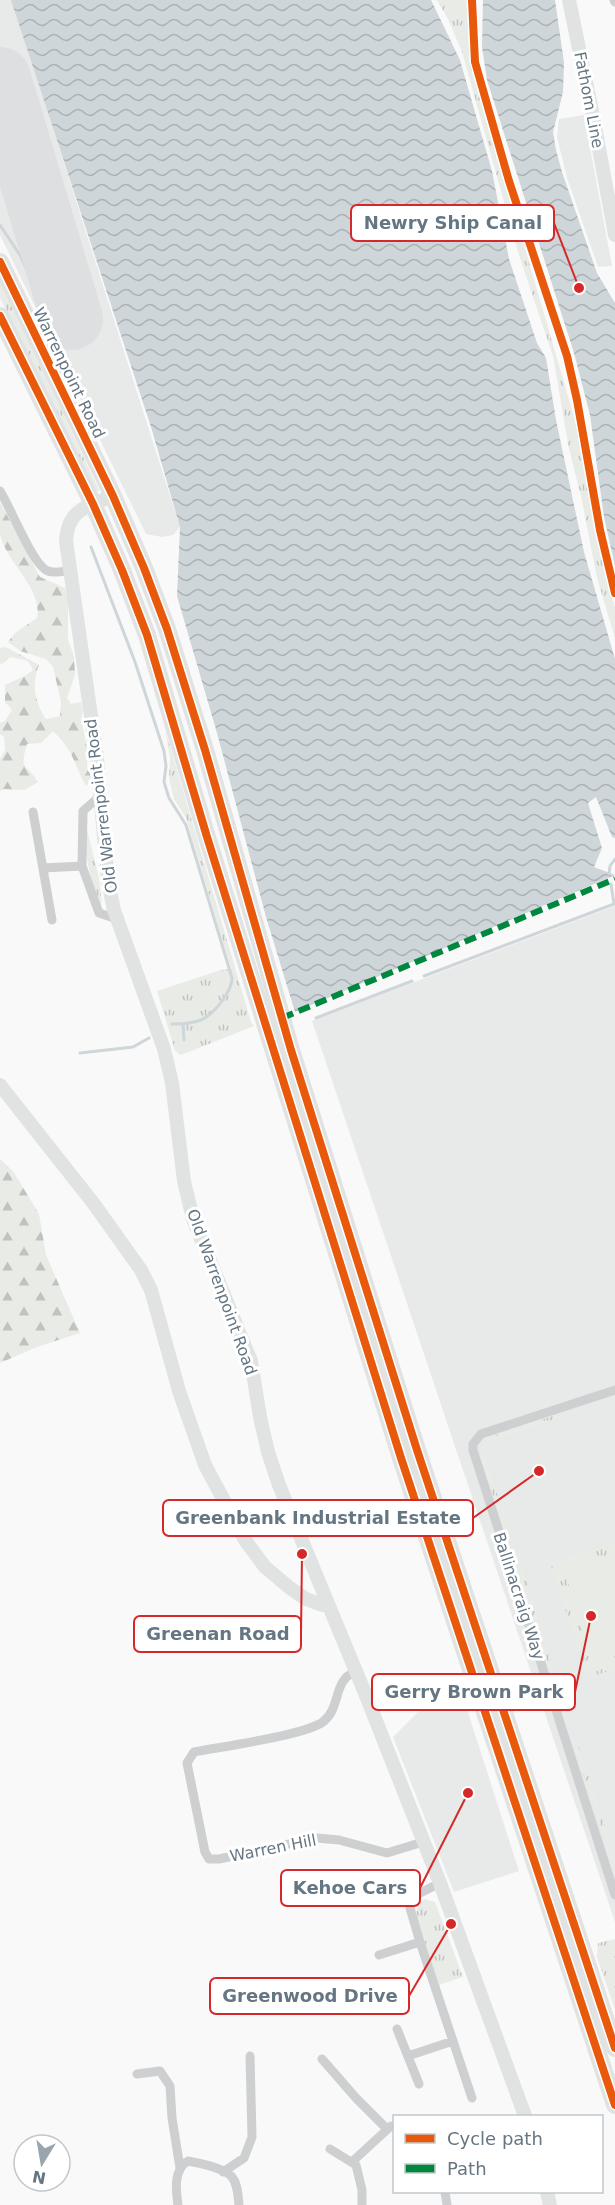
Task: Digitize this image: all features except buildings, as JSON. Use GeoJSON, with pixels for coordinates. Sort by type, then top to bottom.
{"type":"FeatureCollection","features":[{"type":"Feature","properties":{"kind":"highway","name":"Warrenpoint Road"},"geometry":{"type":"LineString","coordinates":[[0,262],[113,496],[144,568],[166,629],[205,750],[291,1050],[417,1450],[615,2048]]}},
{"type":"Feature","properties":{"kind":"highway"},"geometry":{"type":"LineString","coordinates":[[0,316],[93,504],[147,635],[211,849],[401,1458],[615,2105]]}},
{"type":"Feature","properties":{"kind":"street","name":"Fathom Line"},"geometry":{"type":"LineString","coordinates":[[569,0],[615,235]]}},
{"type":"Feature","properties":{"kind":"street"},"geometry":{"type":"LineString","coordinates":[[0,491],[33,554],[43,568],[56,572],[71,570]]}},
{"type":"Feature","properties":{"kind":"street","name":"Old Warrenpoint Road"},"geometry":{"type":"LineString","coordinates":[[113,496],[79,510],[70,519],[66,528],[66,541],[97,758],[108,880],[117,919],[164,1049],[172,1087],[184,1181],[193,1219],[251,1361],[268,1452],[288,1510],[440,1883],[525,2115]]}},
{"type":"Feature","properties":{"kind":"street"},"geometry":{"type":"LineString","coordinates":[[100,796],[82,811],[82,866],[99,913],[117,919]]}},
{"type":"Feature","properties":{"kind":"street"},"geometry":{"type":"LineString","coordinates":[[33,812],[52,920]]}},
{"type":"Feature","properties":{"kind":"street"},"geometry":{"type":"LineString","coordinates":[[43,868],[82,866]]}},
{"type":"Feature","properties":{"kind":"street"},"geometry":{"type":"LineString","coordinates":[[0,1085],[94,1204],[141,1270],[151,1290],[180,1391],[205,1465],[245,1540],[265,1567],[290,1588],[306,1599],[328,1605]]}},
{"type":"Feature","properties":{"kind":"street","name":"Ballinacraig Way"},"geometry":{"type":"LineString","coordinates":[[615,1390],[481,1434],[473,1444],[473,1450],[615,1895]]}},
{"type":"Feature","properties":{"kind":"street","name":"Warren Hill"},"geometry":{"type":"LineString","coordinates":[[355,1672],[345,1677],[334,1708],[324,1721],[305,1730],[194,1752],[187,1764],[205,1852],[209,1859],[219,1859],[317,1838],[339,1840],[387,1852],[423,1842]]}},
{"type":"Feature","properties":{"kind":"street"},"geometry":{"type":"LineString","coordinates":[[440,1883],[418,1894],[412,1900],[410,1908],[472,2098]]}},
{"type":"Feature","properties":{"kind":"street"},"geometry":{"type":"LineString","coordinates":[[379,1955],[420,1942]]}},
{"type":"Feature","properties":{"kind":"street"},"geometry":{"type":"LineString","coordinates":[[397,2029],[419,2084]]}},
{"type":"Feature","properties":{"kind":"street"},"geometry":{"type":"LineString","coordinates":[[408,2056],[453,2041]]}},
{"type":"Feature","properties":{"kind":"street"},"geometry":{"type":"LineString","coordinates":[[223,2172],[244,2158],[252,2137],[250,2056]]}},
{"type":"Feature","properties":{"kind":"street"},"geometry":{"type":"LineString","coordinates":[[322,2059],[356,2098],[389,2127],[354,2160],[362,2190],[362,2205]]}},
{"type":"Feature","properties":{"kind":"street"},"geometry":{"type":"LineString","coordinates":[[137,2073],[159,2071],[170,2086],[172,2118],[180,2168],[175,2187],[178,2205]]}},
{"type":"Feature","properties":{"kind":"street"},"geometry":{"type":"LineString","coordinates":[[330,2149],[355,2164]]}},
{"type":"Feature","properties":{"kind":"street"},"geometry":{"type":"LineString","coordinates":[[180,2168],[188,2161],[231,2176],[236,2185],[239,2205]]}},
{"type":"Feature","properties":{"kind":"shaded area"},"geometry":{"type":"Polygon","coordinates":[[[0,0],[12,0],[180,527],[173,535],[162,537],[146,534],[0,235],[0,0]]]}},
{"type":"Feature","properties":{"kind":"shaded area"},"geometry":{"type":"Polygon","coordinates":[[[584,115],[612,266],[598,267],[567,178],[557,137],[559,119],[584,115]]]}},
{"type":"Feature","properties":{"kind":"shaded area"},"geometry":{"type":"Polygon","coordinates":[[[615,906],[615,1922],[312,1021],[615,906]]]}},
{"type":"Feature","properties":{"kind":"shaded area"},"geometry":{"type":"Polygon","coordinates":[[[464,1700],[519,1871],[454,1892],[393,1737],[418,1712],[464,1700]]]}},
{"type":"Feature","properties":{"kind":"green space"},"geometry":{"type":"Polygon","coordinates":[[[437,0],[469,0],[471,53],[478,87],[581,441],[595,527],[615,609],[615,638],[597,578],[569,449],[553,356],[519,255],[462,52],[437,0]]]}},
{"type":"Feature","properties":{"kind":"green space"},"geometry":{"type":"Polygon","coordinates":[[[0,281],[99,490],[96,494],[0,298],[0,281]]]}},
{"type":"Feature","properties":{"kind":"green space"},"geometry":{"type":"Polygon","coordinates":[[[0,502],[40,577],[65,588],[68,599],[68,640],[74,656],[75,675],[67,698],[71,704],[81,702],[83,712],[81,719],[88,752],[87,765],[92,780],[86,786],[70,752],[53,731],[41,743],[27,744],[24,763],[38,782],[24,790],[4,789],[0,791],[0,759],[5,750],[4,737],[0,734],[0,723],[5,721],[12,710],[5,702],[5,685],[33,670],[28,661],[11,657],[2,664],[0,663],[0,648],[6,647],[39,665],[35,679],[35,693],[46,719],[60,716],[61,702],[53,667],[46,659],[20,651],[8,642],[15,633],[37,618],[37,607],[30,586],[9,555],[0,534],[0,502]]]}},
{"type":"Feature","properties":{"kind":"green space"},"geometry":{"type":"Polygon","coordinates":[[[165,729],[254,1026],[181,1055],[175,1051],[157,991],[221,970],[231,969],[186,818],[174,799],[169,779],[170,757],[165,729]]]}},
{"type":"Feature","properties":{"kind":"green space"},"geometry":{"type":"Polygon","coordinates":[[[85,822],[99,878],[102,906],[93,886],[88,865],[85,822]]]}},
{"type":"Feature","properties":{"kind":"green space"},"geometry":{"type":"Polygon","coordinates":[[[0,1159],[13,1171],[39,1214],[46,1255],[80,1333],[37,1347],[0,1363],[0,1159]]]}},
{"type":"Feature","properties":{"kind":"green space"},"geometry":{"type":"Polygon","coordinates":[[[556,1415],[560,1417],[487,1443],[484,1450],[511,1537],[506,1533],[480,1457],[482,1445],[490,1437],[556,1415]]]}},
{"type":"Feature","properties":{"kind":"green space"},"geometry":{"type":"Polygon","coordinates":[[[615,1542],[615,1669],[587,1678],[550,1562],[615,1542]]]}},
{"type":"Feature","properties":{"kind":"green space"},"geometry":{"type":"Polygon","coordinates":[[[517,1551],[542,1632],[537,1632],[513,1553],[517,1551]]]}},
{"type":"Feature","properties":{"kind":"green space"},"geometry":{"type":"Polygon","coordinates":[[[615,1554],[615,1655],[592,1662],[564,1569],[615,1554]]]}},
{"type":"Feature","properties":{"kind":"green space"},"geometry":{"type":"Polygon","coordinates":[[[544,1640],[572,1728],[568,1725],[543,1647],[544,1640]]]}},
{"type":"Feature","properties":{"kind":"green space"},"geometry":{"type":"Polygon","coordinates":[[[577,1741],[610,1842],[606,1842],[574,1746],[577,1741]]]}},
{"type":"Feature","properties":{"kind":"green space"},"geometry":{"type":"Polygon","coordinates":[[[424,1899],[435,1902],[463,1977],[438,1985],[416,1914],[418,1904],[424,1899]]]}},
{"type":"Feature","properties":{"kind":"green space"},"geometry":{"type":"Polygon","coordinates":[[[615,1939],[615,2010],[597,1957],[598,1943],[615,1939]]]}},
{"type":"Feature","properties":{"kind":"water"},"geometry":{"type":"Polygon","coordinates":[[[11,0],[431,0],[460,60],[492,171],[509,259],[537,343],[546,358],[556,420],[584,552],[615,659],[615,838],[612,837],[596,797],[588,803],[602,848],[594,867],[615,875],[295,1012],[266,917],[217,733],[177,596],[180,527],[151,427],[11,0]]]}},
{"type":"Feature","properties":{"kind":"water"},"geometry":{"type":"Polygon","coordinates":[[[483,0],[555,0],[564,63],[563,92],[553,132],[556,150],[597,273],[615,303],[615,566],[604,517],[590,415],[574,353],[487,80],[482,47],[483,0]]]}},
{"type":"Feature","properties":{"kind":"waterway"},"geometry":{"type":"LineString","coordinates":[[0,225],[20,255],[74,375]]}},
{"type":"Feature","properties":{"kind":"waterway"},"geometry":{"type":"LineString","coordinates":[[91,547],[135,662],[164,751],[166,766],[164,782],[169,798],[186,825],[232,978],[229,990],[206,1017],[194,1022],[172,1024]]}},
{"type":"Feature","properties":{"kind":"waterway"},"geometry":{"type":"LineString","coordinates":[[609,874],[610,866],[615,859]]}},
{"type":"Feature","properties":{"kind":"waterway"},"geometry":{"type":"LineString","coordinates":[[424,976],[614,904],[611,884]]}},
{"type":"Feature","properties":{"kind":"waterway"},"geometry":{"type":"LineString","coordinates":[[316,1018],[412,981]]}},
{"type":"Feature","properties":{"kind":"waterway"},"geometry":{"type":"LineString","coordinates":[[183,1024],[184,1040]]}},
{"type":"Feature","properties":{"kind":"waterway"},"geometry":{"type":"LineString","coordinates":[[80,1053],[133,1047],[149,1038]]}},
{"type":"Feature","properties":{"kind":"runway"},"geometry":{"type":"LineString","coordinates":[[0,78],[72,319]]}},
{"type":"Feature","properties":{"kind":"marked path"},"geometry":{"type":"LineString","coordinates":[[282,1018],[615,879]]}},
{"type":"Feature","properties":{"kind":"cycle path"},"geometry":{"type":"LineString","coordinates":[[472,0],[475,62],[509,181],[567,356],[600,530],[615,593]]}},
{"type":"Feature","properties":{"kind":"cycle path"},"geometry":{"type":"LineString","coordinates":[[0,262],[113,496],[167,629],[205,750],[291,1050],[417,1450],[615,2048]]}},
{"type":"Feature","properties":{"kind":"cycle path"},"geometry":{"type":"LineString","coordinates":[[0,316],[93,504],[147,635],[207,837],[401,1458],[615,2105]]}},
{"type":"Feature","properties":{"kind":"place","name":"Newry Ship Canal"},"geometry":{"type":"Point","coordinates":[579,288]}},
{"type":"Feature","properties":{"kind":"place","name":"Greenbank Industrial Estate"},"geometry":{"type":"Point","coordinates":[539,1471]}},
{"type":"Feature","properties":{"kind":"place","name":"Greenan Road"},"geometry":{"type":"Point","coordinates":[302,1554]}},
{"type":"Feature","properties":{"kind":"place","name":"Gerry Brown Park"},"geometry":{"type":"Point","coordinates":[591,1616]}},
{"type":"Feature","properties":{"kind":"place","name":"Kehoe Cars"},"geometry":{"type":"Point","coordinates":[468,1793]}},
{"type":"Feature","properties":{"kind":"place","name":"Greenwood Drive"},"geometry":{"type":"Point","coordinates":[451,1924]}}]}
